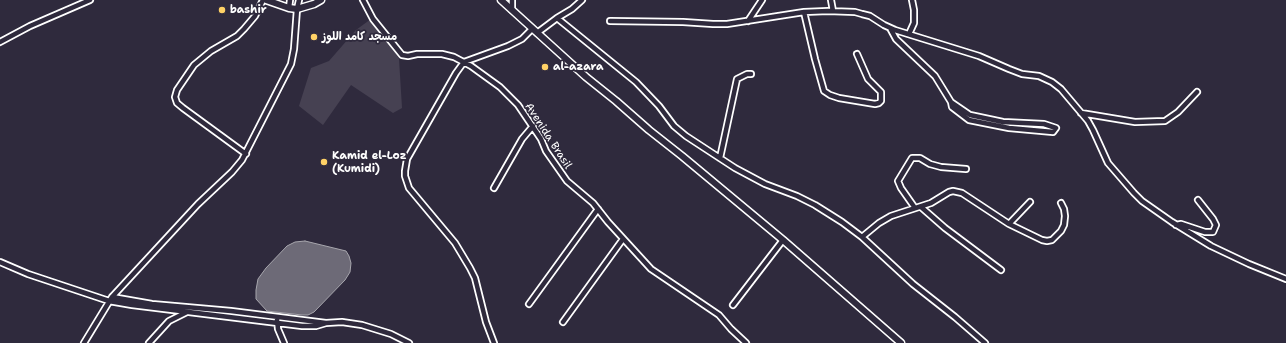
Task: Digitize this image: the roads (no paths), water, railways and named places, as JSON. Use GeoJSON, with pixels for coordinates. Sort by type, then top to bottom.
{"type":"FeatureCollection","features":[{"type":"Feature","properties":{"kind":"main road"},"geometry":{"type":"LineString","coordinates":[[264,0],[297,9],[314,4],[321,0]]}},
{"type":"Feature","properties":{"kind":"main road"},"geometry":{"type":"LineString","coordinates":[[501,0],[534,31],[649,130],[783,240],[902,343]]}},
{"type":"Feature","properties":{"kind":"street"},"geometry":{"type":"LineString","coordinates":[[0,42],[30,26],[90,0]]}},
{"type":"Feature","properties":{"kind":"street"},"geometry":{"type":"LineString","coordinates":[[246,154],[183,108],[175,97],[177,90],[194,65],[211,51],[240,33],[255,16],[264,0]]}},
{"type":"Feature","properties":{"kind":"street"},"geometry":{"type":"LineString","coordinates":[[289,8],[290,0]]}},
{"type":"Feature","properties":{"kind":"street"},"geometry":{"type":"LineString","coordinates":[[84,343],[111,299],[198,204],[238,166],[246,154],[291,64],[299,0]]}},
{"type":"Feature","properties":{"kind":"street","name":"Avenida Brasil"},"geometry":{"type":"LineString","coordinates":[[363,0],[373,18],[402,55],[442,54],[454,57],[464,62],[500,87],[518,105],[541,139],[546,151],[567,180],[593,203],[623,239],[651,269],[719,316],[746,343]]}},
{"type":"Feature","properties":{"kind":"street"},"geometry":{"type":"LineString","coordinates":[[512,0],[512,10]]}},
{"type":"Feature","properties":{"kind":"street"},"geometry":{"type":"LineString","coordinates":[[494,343],[486,322],[470,268],[455,244],[409,188],[405,176],[408,159],[456,73],[464,62],[522,39],[572,9],[582,0]]}},
{"type":"Feature","properties":{"kind":"street"},"geometry":{"type":"LineString","coordinates":[[748,21],[762,0]]}},
{"type":"Feature","properties":{"kind":"street"},"geometry":{"type":"LineString","coordinates":[[831,0],[833,11]]}},
{"type":"Feature","properties":{"kind":"street"},"geometry":{"type":"LineString","coordinates":[[909,34],[914,23],[912,0]]}},
{"type":"Feature","properties":{"kind":"street"},"geometry":{"type":"LineString","coordinates":[[804,12],[824,91],[838,98],[876,104],[879,103],[881,100],[881,92],[868,79],[857,54]]}},
{"type":"Feature","properties":{"kind":"street"},"geometry":{"type":"LineString","coordinates":[[610,21],[727,24],[804,12],[855,12],[870,16],[890,28],[979,56],[1022,74],[1044,78],[1061,89],[1081,113],[1093,130],[1108,162],[1142,201],[1176,225],[1211,246],[1286,279]]}},
{"type":"Feature","properties":{"kind":"street"},"geometry":{"type":"LineString","coordinates":[[557,18],[636,82],[659,106],[674,126],[686,136],[735,168],[764,184],[797,196],[815,205],[842,222],[862,237],[913,284],[985,343]]}},
{"type":"Feature","properties":{"kind":"street"},"geometry":{"type":"LineString","coordinates":[[890,28],[896,39],[935,76],[951,102],[952,107],[969,120],[1009,128],[1053,132],[1056,128],[1044,124],[1003,122],[970,115],[951,102]]}},
{"type":"Feature","properties":{"kind":"street"},"geometry":{"type":"LineString","coordinates":[[720,158],[737,79],[747,74],[751,74]]}},
{"type":"Feature","properties":{"kind":"street"},"geometry":{"type":"LineString","coordinates":[[1081,113],[1135,122],[1165,121],[1178,112],[1197,92]]}},
{"type":"Feature","properties":{"kind":"street"},"geometry":{"type":"LineString","coordinates":[[494,188],[522,139],[533,126]]}},
{"type":"Feature","properties":{"kind":"street"},"geometry":{"type":"LineString","coordinates":[[915,208],[898,181],[912,158],[920,158],[930,164],[941,167],[966,169]]}},
{"type":"Feature","properties":{"kind":"street"},"geometry":{"type":"LineString","coordinates":[[862,237],[879,223],[891,216],[921,207],[949,192],[956,191],[962,193],[1009,224],[1047,241],[1052,240],[1061,231],[1064,224],[1064,209],[1061,204]]}},
{"type":"Feature","properties":{"kind":"street"},"geometry":{"type":"LineString","coordinates":[[1176,225],[1181,224],[1205,232],[1213,232],[1216,225],[1213,218],[1198,200]]}},
{"type":"Feature","properties":{"kind":"street"},"geometry":{"type":"LineString","coordinates":[[1009,224],[1030,202]]}},
{"type":"Feature","properties":{"kind":"street"},"geometry":{"type":"LineString","coordinates":[[921,207],[945,228],[1001,270]]}},
{"type":"Feature","properties":{"kind":"street"},"geometry":{"type":"LineString","coordinates":[[529,304],[598,209]]}},
{"type":"Feature","properties":{"kind":"street"},"geometry":{"type":"LineString","coordinates":[[563,322],[623,239]]}},
{"type":"Feature","properties":{"kind":"street"},"geometry":{"type":"LineString","coordinates":[[733,305],[783,240]]}},
{"type":"Feature","properties":{"kind":"street"},"geometry":{"type":"LineString","coordinates":[[0,262],[28,274],[132,305],[187,312],[231,314]]}},
{"type":"Feature","properties":{"kind":"street"},"geometry":{"type":"LineString","coordinates":[[111,299],[276,320],[326,323],[342,322],[369,326],[391,334],[409,343]]}},
{"type":"Feature","properties":{"kind":"street"},"geometry":{"type":"LineString","coordinates":[[149,343],[169,322],[187,312]]}},
{"type":"Feature","properties":{"kind":"street"},"geometry":{"type":"LineString","coordinates":[[276,320],[284,343]]}},
{"type":"Feature","properties":{"kind":"place","name":"bashir"},"geometry":{"type":"Point","coordinates":[222,10]}},
{"type":"Feature","properties":{"kind":"place","name":"مسجد كامد اللوز"},"geometry":{"type":"Point","coordinates":[314,37]}},
{"type":"Feature","properties":{"kind":"place","name":"al-azara"},"geometry":{"type":"Point","coordinates":[545,67]}},
{"type":"Feature","properties":{"kind":"place","name":"Kamid el-Loz (Kumidi)"},"geometry":{"type":"Point","coordinates":[324,162]}}]}
